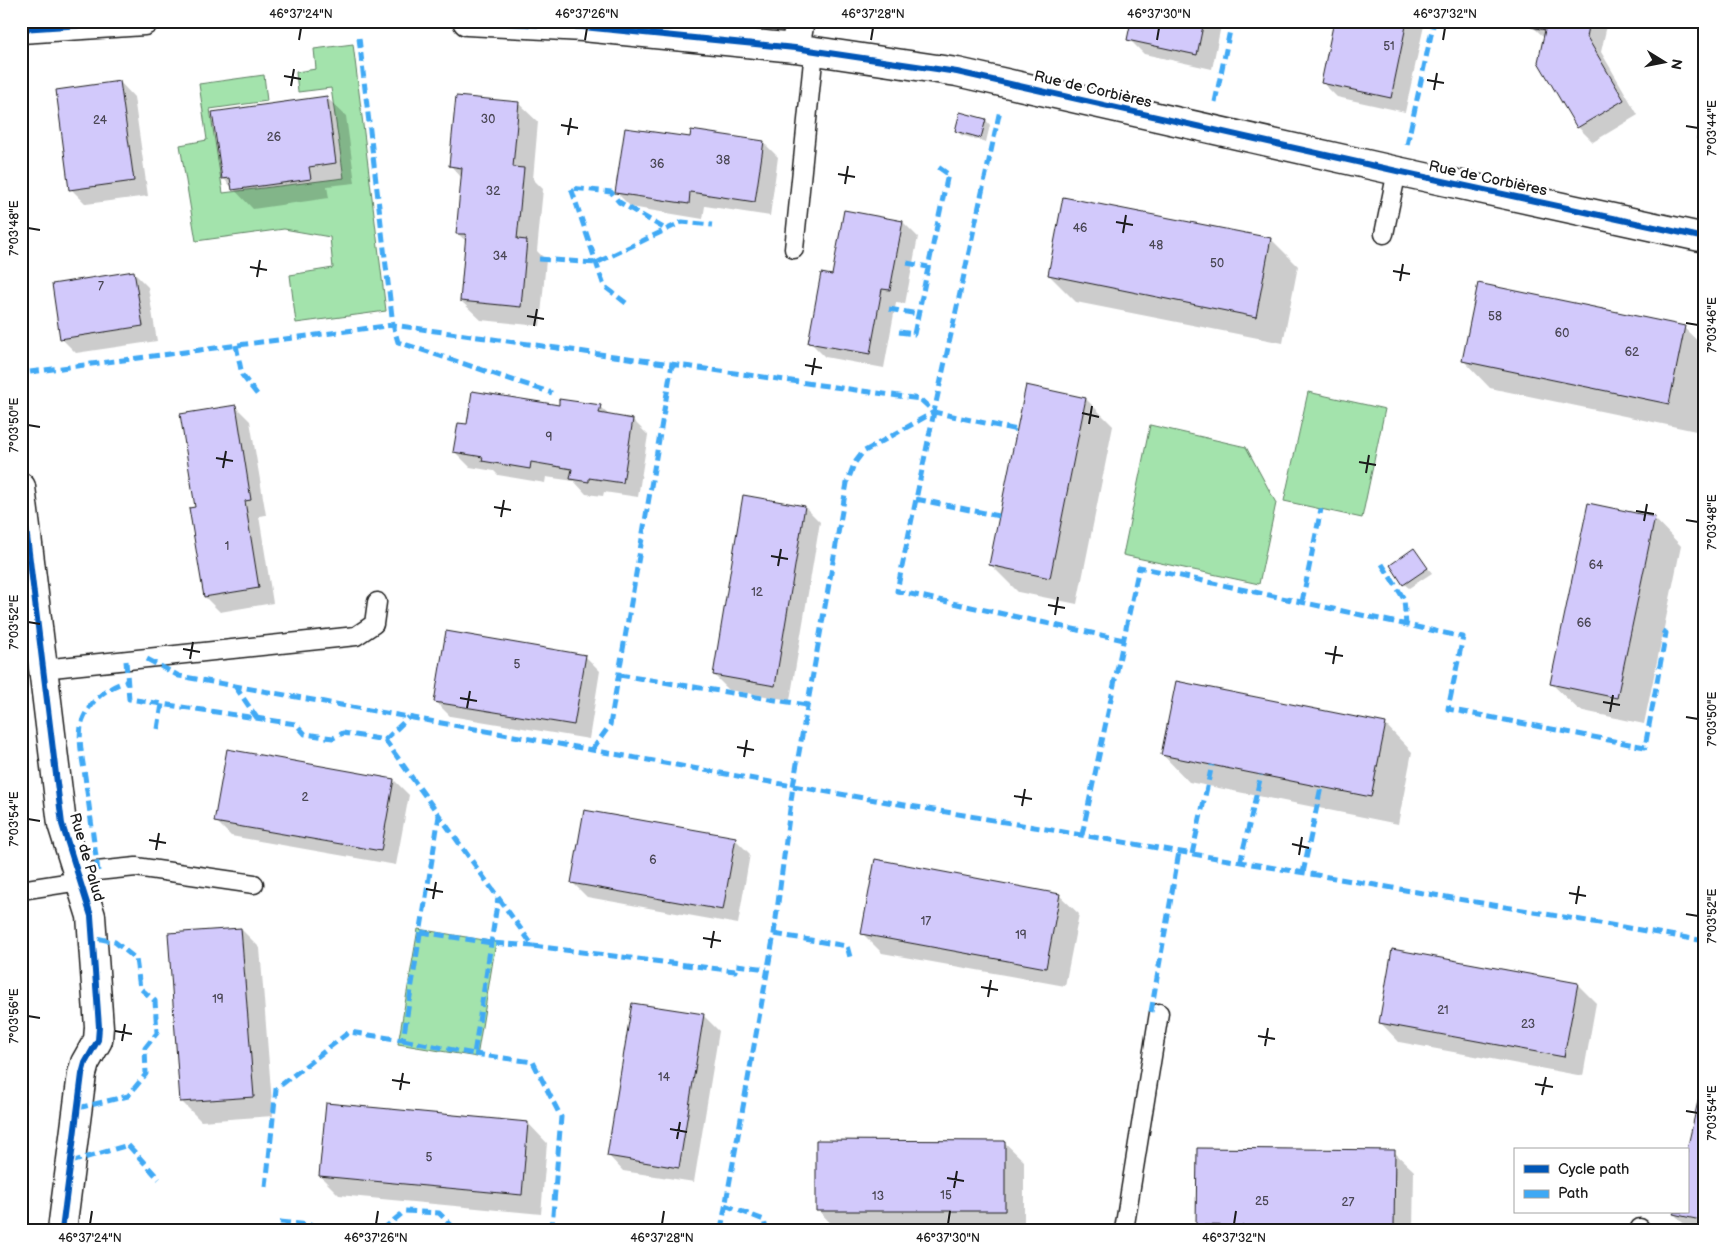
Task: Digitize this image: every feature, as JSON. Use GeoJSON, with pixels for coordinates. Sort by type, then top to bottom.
{"type":"FeatureCollection","features":[{"type":"Feature","properties":{"kind":"street"},"geometry":{"type":"LineString","coordinates":[[21,29],[144,21]]}},
{"type":"Feature","properties":{"kind":"street","name":"Rue de Corbières"},"geometry":{"type":"LineString","coordinates":[[467,21],[563,24],[805,50],[957,72],[1705,238]]}},
{"type":"Feature","properties":{"kind":"street"},"geometry":{"type":"LineString","coordinates":[[800,21],[805,50]]}},
{"type":"Feature","properties":{"kind":"street","name":"Rue de Palud"},"geometry":{"type":"LineString","coordinates":[[21,487],[62,824],[91,916],[99,1027],[98,1040],[85,1063],[82,1074],[62,1230]]}},
{"type":"Feature","properties":{"kind":"lane"},"geometry":{"type":"LineString","coordinates":[[794,249],[805,50]]}},
{"type":"Feature","properties":{"kind":"lane"},"geometry":{"type":"LineString","coordinates":[[1384,234],[1398,171]]}},
{"type":"Feature","properties":{"kind":"lane"},"geometry":{"type":"LineString","coordinates":[[43,668],[356,636],[374,624],[377,602]]}},
{"type":"Feature","properties":{"kind":"lane"},"geometry":{"type":"LineString","coordinates":[[21,890],[127,868],[149,868],[254,884]]}},
{"type":"Feature","properties":{"kind":"lane"},"geometry":{"type":"LineString","coordinates":[[1124,1230],[1160,1013]]}},
{"type":"Feature","properties":{"kind":"green space"},"geometry":{"type":"Polygon","coordinates":[[[353,44],[386,311],[296,323],[290,275],[333,268],[330,237],[284,229],[196,241],[180,145],[207,140],[199,84],[264,75],[267,101],[210,109],[223,193],[344,178],[331,88],[298,92],[296,72],[316,69],[314,49],[353,44]]]}},
{"type":"Feature","properties":{"kind":"green space"},"geometry":{"type":"Polygon","coordinates":[[[1308,392],[1385,409],[1362,518],[1284,501],[1308,392]]]}},
{"type":"Feature","properties":{"kind":"green space"},"geometry":{"type":"Polygon","coordinates":[[[1150,425],[1246,447],[1276,503],[1259,584],[1123,555],[1150,425]]]}},
{"type":"Feature","properties":{"kind":"green space"},"geometry":{"type":"Polygon","coordinates":[[[418,929],[496,942],[477,1057],[398,1044],[418,929]]]}},
{"type":"Feature","properties":{"kind":"building"},"geometry":{"type":"Polygon","coordinates":[[[1131,21],[1204,21],[1197,55],[1127,40],[1131,21]]]}},
{"type":"Feature","properties":{"kind":"building"},"geometry":{"type":"Polygon","coordinates":[[[1334,21],[1407,21],[1391,98],[1321,83],[1334,21]]]}},
{"type":"Feature","properties":{"kind":"building"},"geometry":{"type":"Polygon","coordinates":[[[1533,21],[1590,21],[1587,37],[1624,100],[1577,128],[1538,62],[1545,30],[1531,27],[1533,21]]]}},
{"type":"Feature","properties":{"kind":"building"},"geometry":{"type":"Polygon","coordinates":[[[120,81],[134,181],[69,190],[56,90],[120,81]]]}},
{"type":"Feature","properties":{"kind":"building"},"geometry":{"type":"Polygon","coordinates":[[[327,96],[336,163],[309,167],[311,179],[232,190],[230,178],[222,179],[212,112],[327,96]]]}},
{"type":"Feature","properties":{"kind":"building"},"geometry":{"type":"Polygon","coordinates":[[[456,96],[519,102],[513,167],[524,168],[517,239],[527,240],[521,307],[460,301],[466,234],[456,234],[462,168],[449,166],[456,96]]]}},
{"type":"Feature","properties":{"kind":"building"},"geometry":{"type":"Polygon","coordinates":[[[1705,100],[1705,141],[1697,139],[1705,100]]]}},
{"type":"Feature","properties":{"kind":"building"},"geometry":{"type":"Polygon","coordinates":[[[960,112],[986,119],[981,138],[955,131],[960,112]]]}},
{"type":"Feature","properties":{"kind":"building"},"geometry":{"type":"Polygon","coordinates":[[[625,128],[690,137],[691,130],[764,141],[755,202],[690,192],[689,204],[615,193],[625,128]]]}},
{"type":"Feature","properties":{"kind":"building"},"geometry":{"type":"Polygon","coordinates":[[[1063,197],[1271,238],[1256,317],[1048,275],[1063,197]]]}},
{"type":"Feature","properties":{"kind":"building"},"geometry":{"type":"Polygon","coordinates":[[[844,210],[903,221],[890,290],[882,289],[870,354],[808,343],[821,273],[832,275],[844,210]]]}},
{"type":"Feature","properties":{"kind":"building"},"geometry":{"type":"Polygon","coordinates":[[[134,271],[143,326],[60,339],[52,284],[134,271]]]}},
{"type":"Feature","properties":{"kind":"building"},"geometry":{"type":"Polygon","coordinates":[[[1478,283],[1685,326],[1669,404],[1462,361],[1478,283]]]}},
{"type":"Feature","properties":{"kind":"building"},"geometry":{"type":"Polygon","coordinates":[[[1026,385],[1086,398],[1050,578],[989,565],[1026,385]]]}},
{"type":"Feature","properties":{"kind":"building"},"geometry":{"type":"Polygon","coordinates":[[[472,391],[559,405],[559,399],[601,405],[599,413],[633,419],[623,483],[589,478],[589,482],[570,479],[572,469],[531,462],[530,469],[482,461],[483,457],[453,452],[458,423],[467,424],[472,391]]]}},
{"type":"Feature","properties":{"kind":"building"},"geometry":{"type":"Polygon","coordinates":[[[236,405],[251,500],[245,501],[259,588],[204,597],[189,508],[195,507],[180,414],[236,405]]]}},
{"type":"Feature","properties":{"kind":"building"},"geometry":{"type":"Polygon","coordinates":[[[743,495],[805,506],[775,686],[713,675],[743,495]]]}},
{"type":"Feature","properties":{"kind":"building"},"geometry":{"type":"Polygon","coordinates":[[[1588,503],[1655,517],[1617,698],[1550,684],[1588,503]]]}},
{"type":"Feature","properties":{"kind":"building"},"geometry":{"type":"Polygon","coordinates":[[[1414,548],[1428,568],[1403,585],[1390,565],[1414,548]]]}},
{"type":"Feature","properties":{"kind":"building"},"geometry":{"type":"Polygon","coordinates":[[[446,631],[586,655],[574,725],[434,702],[446,631]]]}},
{"type":"Feature","properties":{"kind":"building"},"geometry":{"type":"Polygon","coordinates":[[[1176,681],[1386,723],[1371,797],[1161,755],[1176,681]]]}},
{"type":"Feature","properties":{"kind":"building"},"geometry":{"type":"Polygon","coordinates":[[[227,749],[394,779],[381,851],[214,822],[227,749]]]}},
{"type":"Feature","properties":{"kind":"building"},"geometry":{"type":"Polygon","coordinates":[[[584,810],[736,837],[723,910],[571,883],[584,810]]]}},
{"type":"Feature","properties":{"kind":"building"},"geometry":{"type":"Polygon","coordinates":[[[875,859],[1060,894],[1046,968],[861,934],[875,859]]]}},
{"type":"Feature","properties":{"kind":"building"},"geometry":{"type":"Polygon","coordinates":[[[241,928],[254,1097],[180,1102],[168,933],[241,928]]]}},
{"type":"Feature","properties":{"kind":"building"},"geometry":{"type":"Polygon","coordinates":[[[1392,949],[1578,983],[1564,1057],[1379,1023],[1392,949]]]}},
{"type":"Feature","properties":{"kind":"building"},"geometry":{"type":"Polygon","coordinates":[[[632,1003],[704,1014],[679,1168],[607,1156],[632,1003]]]}},
{"type":"Feature","properties":{"kind":"building"},"geometry":{"type":"Polygon","coordinates":[[[1705,1070],[1705,1221],[1673,1214],[1688,1214],[1687,1148],[1705,1070]]]}},
{"type":"Feature","properties":{"kind":"building"},"geometry":{"type":"Polygon","coordinates":[[[326,1103],[528,1122],[522,1195],[319,1176],[326,1103]]]}},
{"type":"Feature","properties":{"kind":"building"},"geometry":{"type":"Polygon","coordinates":[[[816,1140],[1005,1141],[1005,1211],[816,1211],[816,1140]]]}},
{"type":"Feature","properties":{"kind":"building"},"geometry":{"type":"Polygon","coordinates":[[[1197,1148],[1395,1150],[1394,1228],[1196,1225],[1197,1148]]]}},
{"type":"Feature","properties":{"kind":"marked path"},"geometry":{"type":"LineString","coordinates":[[1215,102],[1232,21]]}},
{"type":"Feature","properties":{"kind":"marked path"},"geometry":{"type":"LineString","coordinates":[[1407,145],[1434,21]]}},
{"type":"Feature","properties":{"kind":"marked path"},"geometry":{"type":"LineString","coordinates":[[359,38],[393,325],[398,342],[552,393]]}},
{"type":"Feature","properties":{"kind":"marked path"},"geometry":{"type":"LineString","coordinates":[[721,1230],[774,934],[793,786],[847,483],[854,464],[863,452],[934,412],[1000,110]]}},
{"type":"Feature","properties":{"kind":"marked path"},"geometry":{"type":"LineString","coordinates":[[899,332],[914,334],[948,174],[938,167]]}},
{"type":"Feature","properties":{"kind":"marked path"},"geometry":{"type":"LineString","coordinates":[[626,303],[604,286],[571,188],[611,192],[619,202],[667,230]]}},
{"type":"Feature","properties":{"kind":"marked path"},"geometry":{"type":"LineString","coordinates":[[539,259],[596,263],[682,222],[712,225]]}},
{"type":"Feature","properties":{"kind":"marked path"},"geometry":{"type":"LineString","coordinates":[[907,263],[928,267]]}},
{"type":"Feature","properties":{"kind":"marked path"},"geometry":{"type":"LineString","coordinates":[[889,309],[918,314]]}},
{"type":"Feature","properties":{"kind":"marked path"},"geometry":{"type":"LineString","coordinates":[[30,372],[393,325],[920,399],[934,412],[1017,430]]}},
{"type":"Feature","properties":{"kind":"marked path"},"geometry":{"type":"LineString","coordinates":[[236,345],[242,375],[260,398]]}},
{"type":"Feature","properties":{"kind":"marked path"},"geometry":{"type":"LineString","coordinates":[[592,750],[610,725],[672,364]]}},
{"type":"Feature","properties":{"kind":"marked path"},"geometry":{"type":"LineString","coordinates":[[934,412],[897,591],[1124,640]]}},
{"type":"Feature","properties":{"kind":"marked path"},"geometry":{"type":"LineString","coordinates":[[916,499],[999,516]]}},
{"type":"Feature","properties":{"kind":"marked path"},"geometry":{"type":"LineString","coordinates":[[1302,602],[1321,509]]}},
{"type":"Feature","properties":{"kind":"marked path"},"geometry":{"type":"LineString","coordinates":[[1382,564],[1404,599],[1406,625]]}},
{"type":"Feature","properties":{"kind":"marked path"},"geometry":{"type":"LineString","coordinates":[[1082,835],[1139,567],[1463,637],[1448,709],[1645,747],[1666,633],[1659,629]]}},
{"type":"Feature","properties":{"kind":"marked path"},"geometry":{"type":"LineString","coordinates":[[147,659],[179,676],[793,786],[1705,941]]}},
{"type":"Feature","properties":{"kind":"marked path"},"geometry":{"type":"LineString","coordinates":[[126,661],[129,699],[162,704]]}},
{"type":"Feature","properties":{"kind":"marked path"},"geometry":{"type":"LineString","coordinates":[[619,675],[807,705]]}},
{"type":"Feature","properties":{"kind":"marked path"},"geometry":{"type":"LineString","coordinates":[[98,871],[81,751],[81,726],[86,712],[95,700],[107,690],[128,681]]}},
{"type":"Feature","properties":{"kind":"marked path"},"geometry":{"type":"LineString","coordinates":[[235,686],[257,718]]}},
{"type":"Feature","properties":{"kind":"marked path"},"geometry":{"type":"LineString","coordinates":[[158,729],[162,704],[296,724],[305,734],[333,738],[343,733],[385,740],[533,946],[735,971],[736,965],[767,969]]}},
{"type":"Feature","properties":{"kind":"marked path"},"geometry":{"type":"LineString","coordinates":[[385,740],[409,717]]}},
{"type":"Feature","properties":{"kind":"marked path"},"geometry":{"type":"LineString","coordinates":[[1192,854],[1212,765]]}},
{"type":"Feature","properties":{"kind":"marked path"},"geometry":{"type":"LineString","coordinates":[[1240,863],[1261,775]]}},
{"type":"Feature","properties":{"kind":"marked path"},"geometry":{"type":"LineString","coordinates":[[1303,873],[1321,787]]}},
{"type":"Feature","properties":{"kind":"marked path"},"geometry":{"type":"LineString","coordinates":[[266,1187],[276,1089],[349,1032],[403,1040],[439,816]]}},
{"type":"Feature","properties":{"kind":"marked path"},"geometry":{"type":"LineString","coordinates":[[1151,1012],[1179,852]]}},
{"type":"Feature","properties":{"kind":"marked path"},"geometry":{"type":"LineString","coordinates":[[403,1040],[474,1054],[498,898]]}},
{"type":"Feature","properties":{"kind":"marked path"},"geometry":{"type":"LineString","coordinates":[[421,932],[491,943],[533,946]]}},
{"type":"Feature","properties":{"kind":"marked path"},"geometry":{"type":"LineString","coordinates":[[774,934],[847,946],[850,957]]}},
{"type":"Feature","properties":{"kind":"marked path"},"geometry":{"type":"LineString","coordinates":[[78,1108],[128,1096],[146,1074],[145,1048],[157,1033],[155,1001],[140,988],[136,959],[115,942],[92,937]]}},
{"type":"Feature","properties":{"kind":"marked path"},"geometry":{"type":"LineString","coordinates":[[474,1054],[533,1062],[561,1117],[552,1227],[548,1230]]}},
{"type":"Feature","properties":{"kind":"marked path"},"geometry":{"type":"LineString","coordinates":[[71,1162],[128,1145],[159,1179]]}},
{"type":"Feature","properties":{"kind":"marked path"},"geometry":{"type":"LineString","coordinates":[[725,1205],[764,1220],[766,1230]]}},
{"type":"Feature","properties":{"kind":"marked path"},"geometry":{"type":"LineString","coordinates":[[382,1230],[405,1211],[439,1213],[456,1230]]}},
{"type":"Feature","properties":{"kind":"marked path"},"geometry":{"type":"LineString","coordinates":[[280,1222],[357,1230]]}},
{"type":"Feature","properties":{"kind":"cycle path"},"geometry":{"type":"LineString","coordinates":[[21,29],[144,21]]}},
{"type":"Feature","properties":{"kind":"cycle path"},"geometry":{"type":"LineString","coordinates":[[467,21],[583,27],[795,48],[957,72],[1705,238]]}},
{"type":"Feature","properties":{"kind":"cycle path"},"geometry":{"type":"LineString","coordinates":[[21,487],[62,824],[91,916],[99,1027],[98,1040],[85,1063],[82,1074],[62,1230]]}}]}
